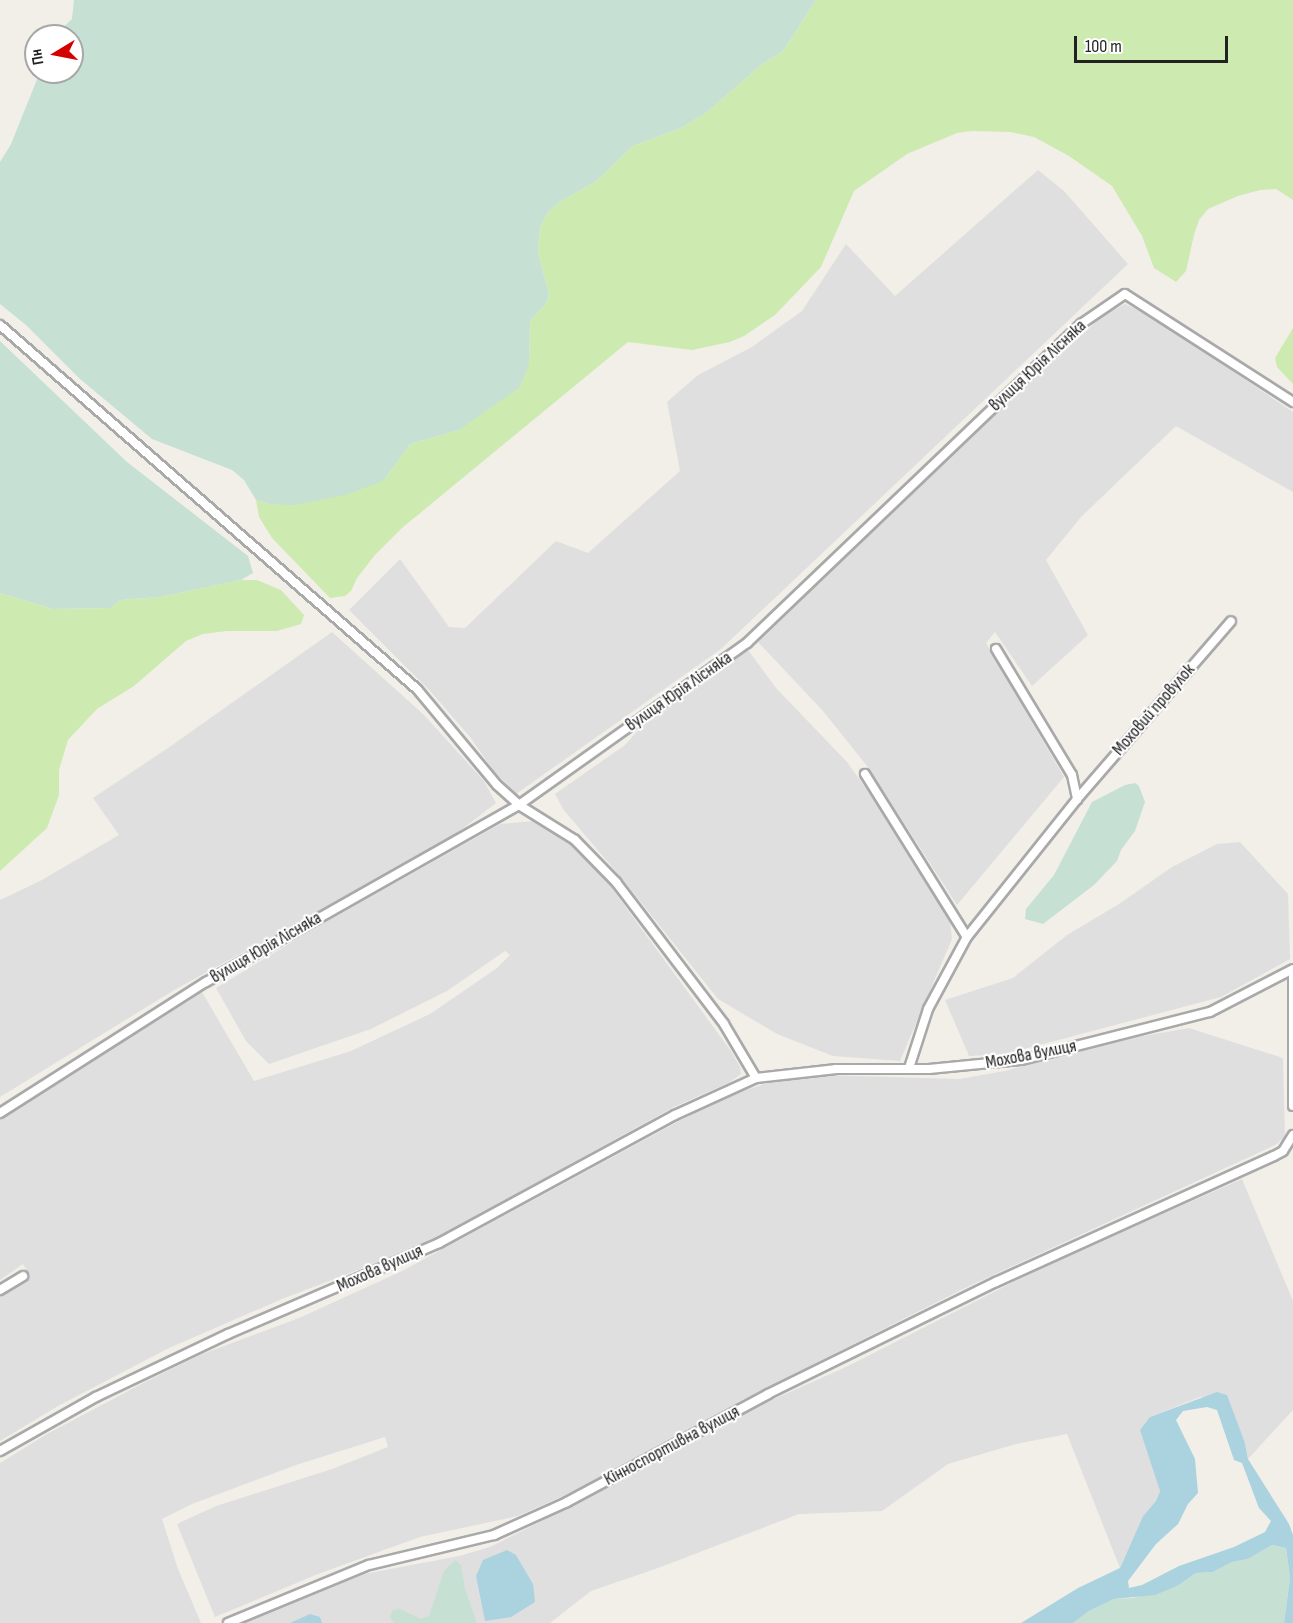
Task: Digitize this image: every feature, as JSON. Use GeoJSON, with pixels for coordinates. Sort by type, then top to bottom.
{"type":"FeatureCollection","features":[{"type":"Feature","properties":{"kind":"street","name":"вулиця Юрія Лісняка"},"geometry":{"type":"LineString","coordinates":[[0,1113],[206,982],[519,805],[757,636],[1082,324],[1125,294],[1293,402]]}},
{"type":"Feature","properties":{"kind":"street"},"geometry":{"type":"LineString","coordinates":[[0,325],[417,689],[497,785],[519,805],[575,840],[616,882],[724,1024],[756,1078]]}},
{"type":"Feature","properties":{"kind":"street","name":"Моховий провулок"},"geometry":{"type":"LineString","coordinates":[[909,1068],[928,1009],[967,938],[1077,799],[1231,621]]}},
{"type":"Feature","properties":{"kind":"street"},"geometry":{"type":"LineString","coordinates":[[996,649],[1072,775],[1077,799]]}},
{"type":"Feature","properties":{"kind":"street"},"geometry":{"type":"LineString","coordinates":[[865,774],[967,938]]}},
{"type":"Feature","properties":{"kind":"street","name":"Мохова вулиця"},"geometry":{"type":"LineString","coordinates":[[0,1451],[96,1397],[439,1243],[675,1115],[756,1078],[836,1069],[939,1069],[1021,1060],[1210,1012],[1293,969]]}},
{"type":"Feature","properties":{"kind":"street"},"geometry":{"type":"LineString","coordinates":[[1293,976],[1293,1106]]}},
{"type":"Feature","properties":{"kind":"street","name":"Кінноспортивна вулиця"},"geometry":{"type":"LineString","coordinates":[[228,1623],[369,1565],[494,1535],[567,1502],[768,1394],[996,1282],[1274,1156],[1283,1151],[1293,1135]]}},
{"type":"Feature","properties":{"kind":"street"},"geometry":{"type":"LineString","coordinates":[[0,1290],[23,1276]]}},
{"type":"Feature","properties":{"kind":"shaded area"},"geometry":{"type":"Polygon","coordinates":[[[1038,170],[1064,191],[1128,264],[721,649],[516,794],[493,770],[470,737],[431,692],[349,610],[400,559],[449,627],[465,628],[556,541],[588,553],[680,471],[667,402],[698,375],[752,347],[802,311],[846,244],[895,296],[1038,170]]]}},
{"type":"Feature","properties":{"kind":"shaded area"},"geometry":{"type":"Polygon","coordinates":[[[1125,304],[1152,317],[1293,412],[1293,492],[1176,426],[1081,517],[1046,560],[1088,635],[1032,686],[995,632],[986,643],[1064,777],[957,905],[867,766],[823,711],[758,642],[1029,382],[1105,314],[1125,304]]]}},
{"type":"Feature","properties":{"kind":"shaded area"},"geometry":{"type":"Polygon","coordinates":[[[332,632],[424,715],[484,781],[496,803],[457,833],[412,860],[176,989],[0,1097],[0,900],[40,881],[119,835],[93,798],[332,632]]]}},
{"type":"Feature","properties":{"kind":"shaded area"},"geometry":{"type":"Polygon","coordinates":[[[748,650],[776,688],[847,762],[906,845],[950,920],[952,939],[900,1061],[833,1056],[777,1034],[718,999],[563,809],[555,794],[625,745],[643,725],[748,650]]]}},
{"type":"Feature","properties":{"kind":"shaded area"},"geometry":{"type":"Polygon","coordinates":[[[536,821],[575,848],[605,879],[731,1051],[740,1067],[741,1074],[730,1082],[674,1107],[456,1228],[400,1254],[282,1299],[169,1348],[58,1406],[0,1441],[0,1295],[30,1276],[23,1264],[0,1280],[0,1119],[42,1090],[202,992],[254,1081],[351,1051],[430,1014],[497,968],[510,955],[505,951],[447,991],[371,1029],[269,1064],[246,1041],[216,988],[305,934],[500,824],[536,821]]]}},
{"type":"Feature","properties":{"kind":"shaded area"},"geometry":{"type":"Polygon","coordinates":[[[1240,842],[1288,894],[1290,959],[1221,997],[1006,1054],[969,1056],[945,1000],[1013,978],[1067,935],[1119,904],[1172,867],[1217,844],[1240,842]]]}},
{"type":"Feature","properties":{"kind":"shaded area"},"geometry":{"type":"Polygon","coordinates":[[[1189,1028],[1283,1058],[1285,1137],[1275,1145],[965,1288],[744,1399],[583,1487],[518,1516],[420,1537],[318,1574],[215,1617],[177,1524],[216,1506],[332,1469],[388,1447],[385,1437],[296,1465],[192,1504],[162,1519],[178,1569],[201,1623],[0,1623],[0,1463],[47,1434],[147,1381],[200,1355],[299,1318],[402,1271],[722,1098],[770,1082],[818,1075],[959,1079],[1005,1071],[1108,1042],[1189,1028]]]}},
{"type":"Feature","properties":{"kind":"shaded area"},"geometry":{"type":"Polygon","coordinates":[[[1242,1179],[1293,1301],[1293,1410],[1248,1459],[1245,1443],[1226,1395],[1200,1397],[1150,1417],[1151,1462],[1160,1491],[1156,1501],[1143,1516],[1120,1568],[1067,1434],[1016,1444],[948,1464],[882,1511],[799,1514],[591,1591],[550,1623],[244,1623],[364,1574],[459,1556],[490,1547],[639,1472],[745,1412],[848,1366],[1051,1263],[1242,1179]]]}},
{"type":"Feature","properties":{"kind":"green space"},"geometry":{"type":"Polygon","coordinates":[[[74,0],[816,0],[783,51],[761,65],[707,112],[679,129],[633,146],[595,182],[561,201],[548,212],[540,227],[538,253],[549,294],[547,302],[530,321],[529,364],[520,387],[459,430],[410,444],[385,479],[378,483],[345,495],[295,505],[270,504],[256,500],[244,480],[232,470],[152,439],[80,379],[26,325],[0,304],[0,162],[11,144],[35,84],[84,84],[84,24],[67,24],[72,19],[74,0]]]}},
{"type":"Feature","properties":{"kind":"green space"},"geometry":{"type":"Polygon","coordinates":[[[816,0],[1293,0],[1293,200],[1276,189],[1260,190],[1238,196],[1208,209],[1199,220],[1186,271],[1176,282],[1154,268],[1142,236],[1112,186],[1069,156],[1034,137],[1010,132],[957,133],[907,154],[854,191],[821,267],[775,315],[744,336],[730,342],[692,350],[628,342],[402,528],[375,555],[357,578],[351,591],[345,596],[330,598],[272,538],[259,517],[256,500],[270,504],[385,479],[410,444],[459,430],[529,364],[530,321],[547,302],[549,294],[538,253],[540,227],[548,212],[561,201],[595,182],[633,146],[679,129],[707,112],[761,65],[783,51],[816,0]]]}},
{"type":"Feature","properties":{"kind":"green space"},"geometry":{"type":"Polygon","coordinates":[[[1293,328],[1293,384],[1277,367],[1275,358],[1293,328]]]}},
{"type":"Feature","properties":{"kind":"green space"},"geometry":{"type":"Polygon","coordinates":[[[0,341],[127,462],[248,556],[253,573],[241,580],[160,597],[120,600],[110,608],[53,609],[0,593],[0,341]]]}},
{"type":"Feature","properties":{"kind":"green space"},"geometry":{"type":"Polygon","coordinates":[[[241,580],[257,580],[281,590],[304,615],[301,624],[277,631],[227,631],[203,634],[186,641],[134,686],[97,709],[68,740],[59,770],[59,795],[47,828],[0,871],[0,593],[53,609],[109,608],[120,600],[160,597],[241,580]]]}},
{"type":"Feature","properties":{"kind":"green space"},"geometry":{"type":"Polygon","coordinates":[[[1135,783],[1139,786],[1145,802],[1135,831],[1121,850],[1117,861],[1094,885],[1043,924],[1025,919],[1026,909],[1054,875],[1092,802],[1125,785],[1135,783]]]}},
{"type":"Feature","properties":{"kind":"green space"},"geometry":{"type":"Polygon","coordinates":[[[1272,1545],[1286,1548],[1290,1578],[1284,1623],[1073,1623],[1089,1611],[1114,1599],[1133,1598],[1179,1585],[1196,1573],[1213,1572],[1232,1562],[1248,1559],[1272,1545]]]}},
{"type":"Feature","properties":{"kind":"green space"},"geometry":{"type":"Polygon","coordinates":[[[455,1560],[461,1565],[465,1589],[477,1623],[394,1623],[390,1617],[393,1610],[400,1609],[421,1619],[429,1616],[444,1571],[455,1560]]]}},
{"type":"Feature","properties":{"kind":"water"},"geometry":{"type":"Polygon","coordinates":[[[1217,1392],[1227,1395],[1245,1443],[1248,1459],[1289,1524],[1293,1535],[1293,1623],[1284,1623],[1290,1578],[1286,1548],[1272,1545],[1248,1559],[1232,1562],[1213,1572],[1196,1573],[1179,1585],[1155,1595],[1114,1599],[1089,1611],[1073,1623],[1021,1623],[1078,1588],[1120,1568],[1143,1516],[1156,1501],[1160,1491],[1140,1430],[1150,1417],[1217,1392]],[[1207,1407],[1183,1411],[1176,1420],[1195,1459],[1198,1493],[1188,1504],[1178,1524],[1156,1544],[1128,1581],[1129,1588],[1142,1585],[1179,1566],[1234,1547],[1265,1532],[1271,1521],[1259,1508],[1242,1463],[1234,1460],[1217,1410],[1207,1407]]]}},
{"type":"Feature","properties":{"kind":"water"},"geometry":{"type":"Polygon","coordinates":[[[507,1550],[516,1555],[533,1584],[535,1602],[511,1617],[485,1621],[476,1576],[483,1560],[507,1550]]]}},
{"type":"Feature","properties":{"kind":"water"},"geometry":{"type":"Polygon","coordinates":[[[310,1614],[320,1617],[322,1623],[290,1623],[310,1614]]]}}]}
